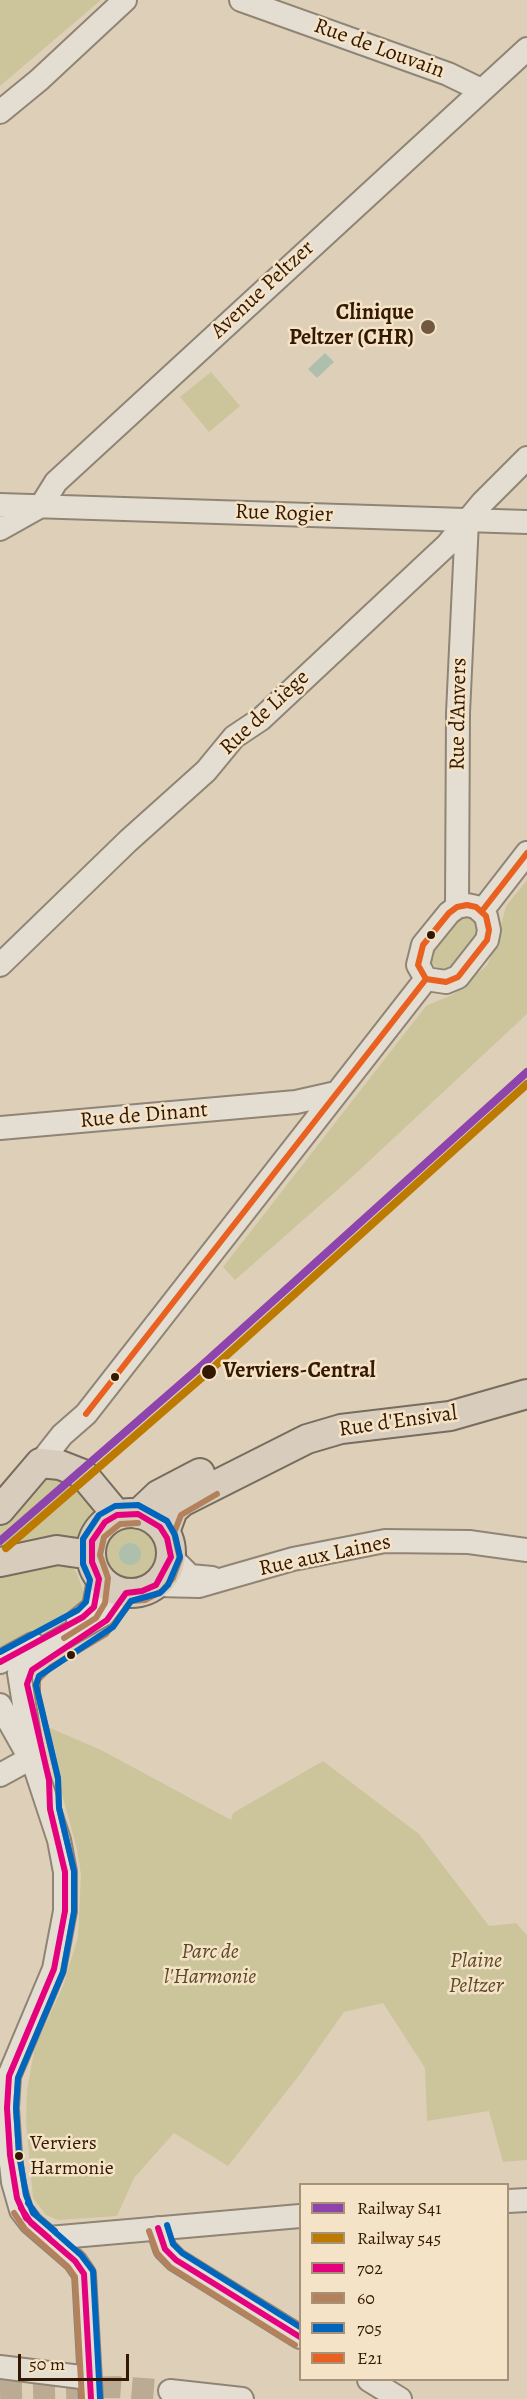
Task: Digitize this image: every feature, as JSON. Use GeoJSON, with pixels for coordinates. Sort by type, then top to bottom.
{"type":"FeatureCollection","features":[{"type":"Feature","properties":{"kind":"main road","name":"Rue d'Ensival"},"geometry":{"type":"LineString","coordinates":[[272,1456],[307,1439],[332,1431],[450,1416],[527,1394]]}},
{"type":"Feature","properties":{"kind":"main road"},"geometry":{"type":"LineString","coordinates":[[95,1567],[92,1541],[97,1531],[195,1475],[272,1456]]}},
{"type":"Feature","properties":{"kind":"main road"},"geometry":{"type":"LineString","coordinates":[[4,1559],[57,1550],[95,1567],[115,1590],[126,1593],[142,1591],[156,1585],[165,1574],[173,1510],[182,1502],[272,1456]]}},
{"type":"Feature","properties":{"kind":"main road"},"geometry":{"type":"LineString","coordinates":[[2,1509],[40,1463],[60,1465],[83,1474],[128,1514],[156,1522],[168,1545]]}},
{"type":"Feature","properties":{"kind":"street"},"geometry":{"type":"LineString","coordinates":[[0,112],[39,80],[125,0]]}},
{"type":"Feature","properties":{"kind":"street","name":"Rue de Louvain"},"geometry":{"type":"LineString","coordinates":[[242,0],[448,74],[481,90]]}},
{"type":"Feature","properties":{"kind":"street","name":"Avenue Peltzer"},"geometry":{"type":"LineString","coordinates":[[0,529],[41,506],[56,482],[527,49]]}},
{"type":"Feature","properties":{"kind":"street","name":"Rue de Liège"},"geometry":{"type":"LineString","coordinates":[[0,965],[128,841],[206,771],[234,737],[261,719],[447,544],[527,458]]}},
{"type":"Feature","properties":{"kind":"street","name":"Rue Rogier"},"geometry":{"type":"LineString","coordinates":[[0,505],[527,522]]}},
{"type":"Feature","properties":{"kind":"street","name":"Rue d'Anvers"},"geometry":{"type":"LineString","coordinates":[[457,907],[458,713],[467,521]]}},
{"type":"Feature","properties":{"kind":"street"},"geometry":{"type":"LineString","coordinates":[[482,911],[527,853]]}},
{"type":"Feature","properties":{"kind":"street"},"geometry":{"type":"LineString","coordinates":[[467,905],[482,911],[489,921],[487,940],[466,968],[458,977],[446,982],[426,979],[418,965],[423,945],[443,920],[457,907],[467,905]]}},
{"type":"Feature","properties":{"kind":"street"},"geometry":{"type":"LineString","coordinates":[[40,1463],[62,1435],[77,1424],[426,979]]}},
{"type":"Feature","properties":{"kind":"street","name":"Rue de Dinant"},"geometry":{"type":"LineString","coordinates":[[0,1128],[287,1103],[336,1093]]}},
{"type":"Feature","properties":{"kind":"street"},"geometry":{"type":"LineString","coordinates":[[287,1103],[299,1113],[302,1122],[300,1139]]}},
{"type":"Feature","properties":{"kind":"street"},"geometry":{"type":"LineString","coordinates":[[77,1424],[72,1451],[83,1474]]}},
{"type":"Feature","properties":{"kind":"street","name":"Rue aux Laines"},"geometry":{"type":"LineString","coordinates":[[156,1585],[199,1586],[293,1559],[385,1541],[469,1542],[527,1550]]}},
{"type":"Feature","properties":{"kind":"street","name":"Rue aux Laines"},"geometry":{"type":"LineString","coordinates":[[168,1545],[185,1573],[194,1578],[232,1576]]}},
{"type":"Feature","properties":{"kind":"street"},"geometry":{"type":"LineString","coordinates":[[5,1670],[90,1611],[97,1600],[95,1567]]}},
{"type":"Feature","properties":{"kind":"street"},"geometry":{"type":"LineString","coordinates":[[5,1670],[113,1609],[126,1593]]}},
{"type":"Feature","properties":{"kind":"street"},"geometry":{"type":"LineString","coordinates":[[0,2367],[90,2388],[84,2274],[75,2261],[26,2218],[17,2198],[10,2155],[7,2108],[9,2076],[54,1969],[65,1911],[65,1872],[59,1840],[32,1753],[19,1679],[5,1670]]}},
{"type":"Feature","properties":{"kind":"street"},"geometry":{"type":"LineString","coordinates":[[0,1705],[18,1740],[32,1753]]}},
{"type":"Feature","properties":{"kind":"street"},"geometry":{"type":"LineString","coordinates":[[0,1775],[32,1753]]}},
{"type":"Feature","properties":{"kind":"street"},"geometry":{"type":"LineString","coordinates":[[509,2201],[527,2200]]}},
{"type":"Feature","properties":{"kind":"street"},"geometry":{"type":"LineString","coordinates":[[49,2238],[299,2216]]}},
{"type":"Feature","properties":{"kind":"street"},"geometry":{"type":"LineString","coordinates":[[158,2228],[165,2250],[176,2260],[299,2336]]}},
{"type":"Feature","properties":{"kind":"street"},"geometry":{"type":"LineString","coordinates":[[372,2381],[400,2399]]}},
{"type":"Feature","properties":{"kind":"street"},"geometry":{"type":"LineString","coordinates":[[170,2391],[242,2399]]}},
{"type":"Feature","properties":{"kind":"green space"},"geometry":{"type":"Polygon","coordinates":[[[0,0],[101,0],[0,86],[0,0]]]}},
{"type":"Feature","properties":{"kind":"green space"},"geometry":{"type":"Polygon","coordinates":[[[211,372],[240,406],[209,432],[180,397],[211,372]]]}},
{"type":"Feature","properties":{"kind":"green space"},"geometry":{"type":"Polygon","coordinates":[[[527,880],[527,1014],[352,1177],[235,1280],[223,1267],[426,1006],[454,994],[487,965],[496,945],[506,906],[527,880]]]}},
{"type":"Feature","properties":{"kind":"green space"},"geometry":{"type":"Polygon","coordinates":[[[464,915],[475,918],[480,933],[453,968],[444,971],[438,969],[431,962],[430,953],[456,919],[464,915]]]}},
{"type":"Feature","properties":{"kind":"green space"},"geometry":{"type":"Polygon","coordinates":[[[60,1470],[102,1512],[90,1525],[81,1542],[7,1547],[0,1545],[0,1525],[41,1472],[60,1470]]]}},
{"type":"Feature","properties":{"kind":"green space"},"geometry":{"type":"Polygon","coordinates":[[[124,1525],[136,1525],[146,1529],[154,1537],[158,1553],[154,1569],[146,1577],[136,1581],[124,1581],[114,1577],[106,1569],[102,1559],[102,1547],[106,1537],[114,1529],[124,1525]]]}},
{"type":"Feature","properties":{"kind":"green space"},"geometry":{"type":"Polygon","coordinates":[[[66,1564],[76,1571],[85,1595],[84,1604],[0,1651],[0,1575],[66,1564]]]}},
{"type":"Feature","properties":{"kind":"green space","name":"Parc de l'Harmonie"},"geometry":{"type":"Polygon","coordinates":[[[43,1725],[101,1750],[231,1820],[233,1813],[323,1761],[419,1834],[489,1926],[516,1923],[527,1935],[527,2160],[503,2162],[489,2111],[427,2121],[425,2068],[383,2003],[344,2012],[301,2073],[228,2166],[174,2133],[134,2178],[117,2216],[58,2220],[46,2215],[33,2198],[26,2122],[27,2090],[35,2047],[63,1986],[78,1937],[81,1875],[77,1849],[43,1725]]]}},
{"type":"Feature","properties":{"kind":"shaded area"},"geometry":{"type":"Polygon","coordinates":[[[325,353],[334,362],[317,378],[308,369],[325,353]]]}},
{"type":"Feature","properties":{"kind":"shaded area"},"geometry":{"type":"Polygon","coordinates":[[[130,1543],[138,1546],[141,1554],[138,1562],[130,1565],[122,1562],[119,1554],[122,1546],[130,1543]]]}},
{"type":"Feature","properties":{"kind":"tunnel"},"geometry":{"type":"LineString","coordinates":[[0,2390],[117,2387],[170,2391]]}},
{"type":"Feature","properties":{"kind":"rail line","name":"S41"},"geometry":{"type":"LineString","coordinates":[[0,1541],[200,1367],[527,1072]]}},
{"type":"Feature","properties":{"kind":"rail line","name":"545"},"geometry":{"type":"LineString","coordinates":[[6,1548],[206,1374],[527,1084]]}},
{"type":"Feature","properties":{"kind":"transit line","name":"E21"},"geometry":{"type":"LineString","coordinates":[[482,911],[527,853]]}},
{"type":"Feature","properties":{"kind":"transit line","name":"E21"},"geometry":{"type":"LineString","coordinates":[[467,905],[476,907],[486,916],[489,930],[487,940],[458,977],[446,982],[426,979],[418,965],[423,945],[449,913],[457,907],[467,905]]}},
{"type":"Feature","properties":{"kind":"transit line","name":"E21"},"geometry":{"type":"LineString","coordinates":[[86,1414],[426,979]]}},
{"type":"Feature","properties":{"kind":"transit line","name":"60"},"geometry":{"type":"LineString","coordinates":[[55,2231],[33,2213],[26,2195],[19,2154],[16,2108],[18,2078],[63,1972],[74,1912],[74,1871],[59,1808],[58,1779],[38,1694],[38,1680],[51,1667],[106,1634],[131,1601],[145,1600],[162,1591],[173,1578],[180,1559],[174,1533],[181,1515],[217,1494]]}},
{"type":"Feature","properties":{"kind":"transit line","name":"705"},"geometry":{"type":"LineString","coordinates":[[0,1652],[78,1610],[86,1602],[90,1580],[83,1564],[83,1539],[99,1515],[115,1506],[138,1505],[167,1521],[175,1535],[180,1557],[168,1585],[160,1593],[131,1601],[113,1627],[39,1676],[36,1685],[58,1778],[59,1808],[74,1871],[74,1912],[63,1972],[18,2078],[16,2108],[19,2154],[26,2195],[33,2213],[55,2231]]}},
{"type":"Feature","properties":{"kind":"transit line","name":"702"},"geometry":{"type":"LineString","coordinates":[[0,1662],[83,1617],[94,1607],[99,1579],[92,1562],[92,1541],[105,1522],[117,1515],[138,1514],[160,1527],[167,1538],[171,1557],[156,1585],[142,1591],[126,1593],[107,1620],[32,1670],[27,1684],[49,1780],[50,1809],[65,1872],[65,1911],[54,1969],[9,2076],[7,2108],[10,2155],[17,2198],[26,2218],[49,2238]]}},
{"type":"Feature","properties":{"kind":"transit line","name":"60"},"geometry":{"type":"LineString","coordinates":[[64,1638],[96,1618],[105,1603],[108,1578],[100,1555],[104,1537],[120,1524],[138,1523]]}},
{"type":"Feature","properties":{"kind":"transit line","name":"705"},"geometry":{"type":"LineString","coordinates":[[28,2203],[38,2217],[81,2255],[93,2271],[100,2398]]}},
{"type":"Feature","properties":{"kind":"transit line","name":"702"},"geometry":{"type":"LineString","coordinates":[[21,2208],[31,2223],[75,2261],[84,2274],[91,2399]]}},
{"type":"Feature","properties":{"kind":"transit line","name":"60"},"geometry":{"type":"LineString","coordinates":[[14,2213],[25,2229],[68,2267],[75,2277],[82,2399]]}},
{"type":"Feature","properties":{"kind":"transit line","name":"705"},"geometry":{"type":"LineString","coordinates":[[167,2225],[173,2244],[182,2253],[299,2326]]}},
{"type":"Feature","properties":{"kind":"transit line","name":"702"},"geometry":{"type":"LineString","coordinates":[[158,2228],[165,2249],[176,2260],[299,2336]]}},
{"type":"Feature","properties":{"kind":"transit line","name":"60"},"geometry":{"type":"LineString","coordinates":[[149,2231],[157,2253],[170,2267],[295,2345]]}},
{"type":"Feature","properties":{"kind":"place","name":"Clinique Peltzer (CHR)"},"geometry":{"type":"Point","coordinates":[428,327]}},
{"type":"Feature","properties":{"kind":"place","name":"Verviers-Central"},"geometry":{"type":"Point","coordinates":[209,1372]}},
{"type":"Feature","properties":{"kind":"place","name":"Verviers Harmonie"},"geometry":{"type":"Point","coordinates":[19,2156]}},
{"type":"Feature","properties":{"kind":"park label","name":"Plaine Peltzer"},"geometry":{"type":"Point","coordinates":[476,1974]}}]}
